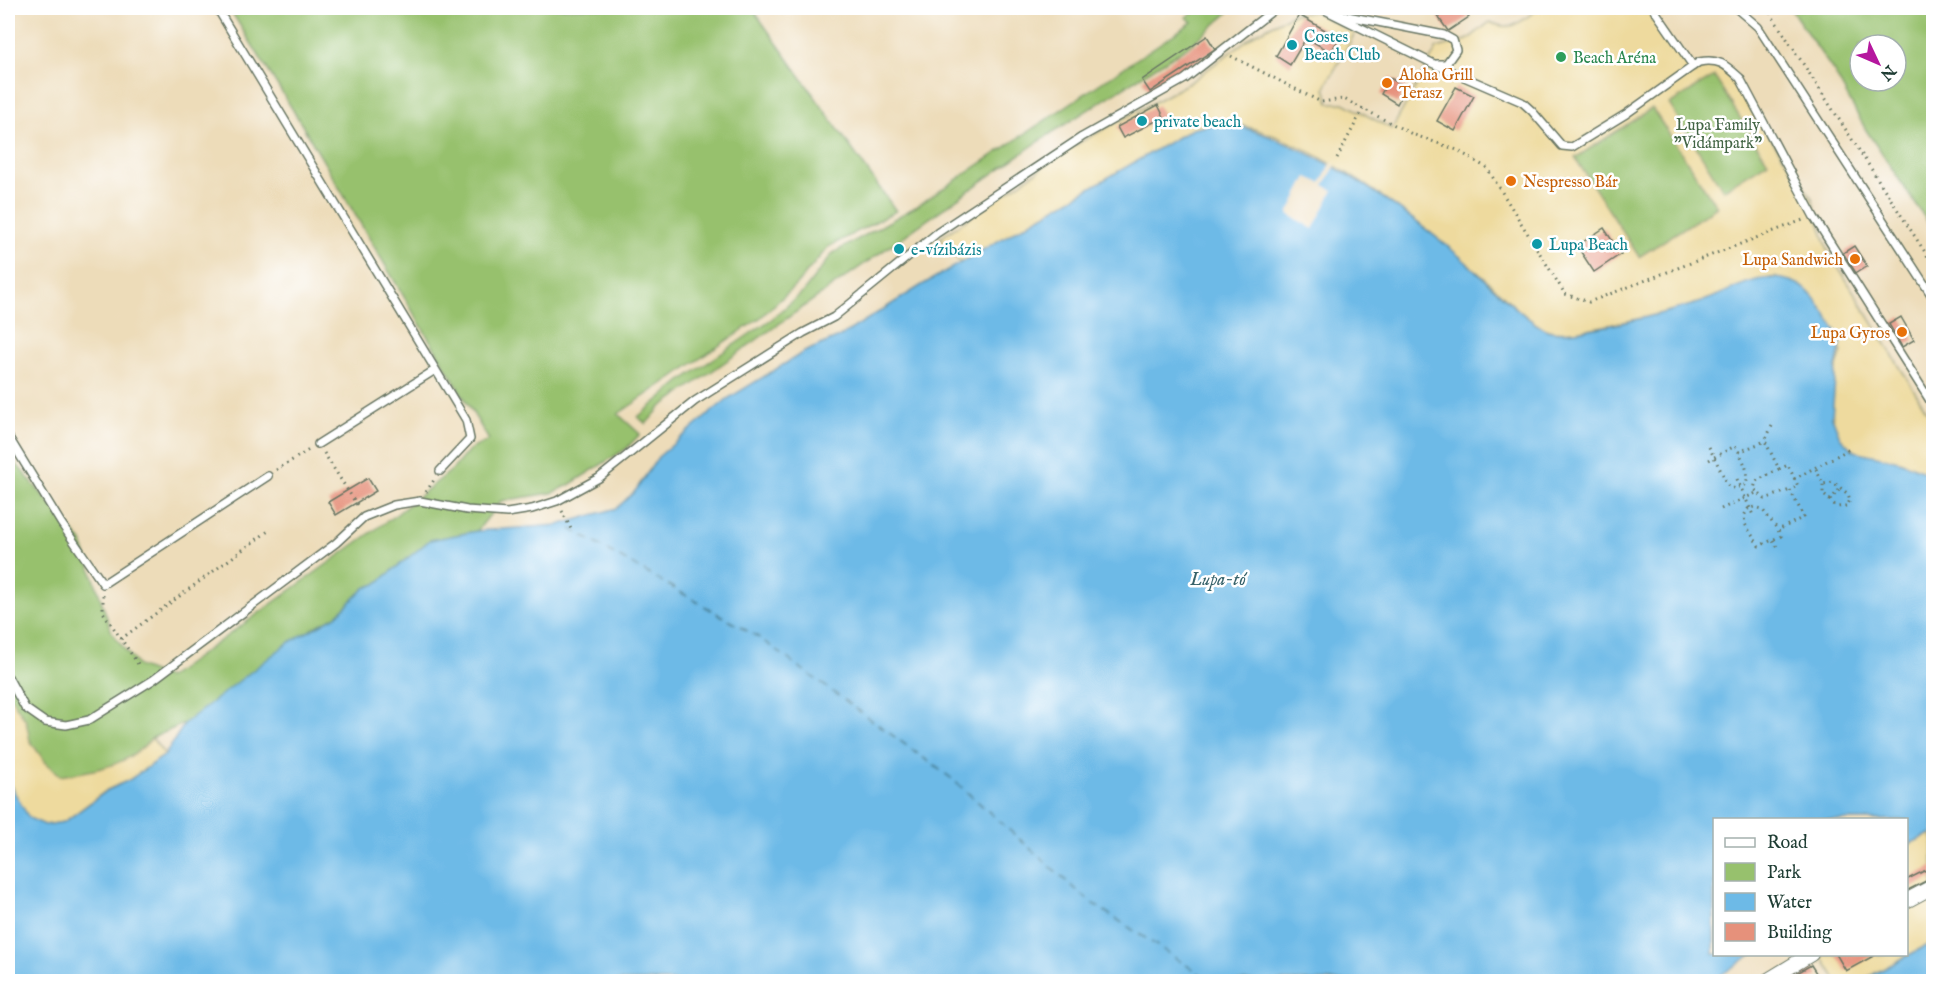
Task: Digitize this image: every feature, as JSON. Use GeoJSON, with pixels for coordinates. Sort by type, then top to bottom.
{"type":"FeatureCollection","features":[{"type":"Feature","properties":{"kind":"street"},"geometry":{"type":"LineString","coordinates":[[1908,900],[1934,886]]}},
{"type":"Feature","properties":{"kind":"street"},"geometry":{"type":"LineString","coordinates":[[1765,981],[1808,956]]}},
{"type":"Feature","properties":{"kind":"lane"},"geometry":{"type":"LineString","coordinates":[[217,8],[288,121],[466,420],[470,439],[440,471]]}},
{"type":"Feature","properties":{"kind":"lane"},"geometry":{"type":"LineString","coordinates":[[8,677],[26,708],[45,722],[66,725],[89,720],[153,680],[336,543],[364,517],[394,505],[420,501],[467,510],[507,513],[532,509],[557,501],[599,478],[695,401],[834,316],[897,263],[1009,184],[1082,137],[1185,79],[1276,8]]}},
{"type":"Feature","properties":{"kind":"lane"},"geometry":{"type":"LineString","coordinates":[[1321,8],[1434,64],[1522,102],[1533,111],[1562,146],[1572,147],[1626,114],[1693,66],[1712,59],[1724,62],[1740,78],[1814,217],[1934,407]]}},
{"type":"Feature","properties":{"kind":"lane"},"geometry":{"type":"LineString","coordinates":[[1653,8],[1693,66]]}},
{"type":"Feature","properties":{"kind":"lane"},"geometry":{"type":"LineString","coordinates":[[1736,8],[1758,27],[1934,299]]}},
{"type":"Feature","properties":{"kind":"lane"},"geometry":{"type":"LineString","coordinates":[[1329,13],[1444,35],[1453,40],[1456,50],[1452,59],[1446,64],[1434,64]]}},
{"type":"Feature","properties":{"kind":"lane"},"geometry":{"type":"LineString","coordinates":[[318,444],[435,370]]}},
{"type":"Feature","properties":{"kind":"lane"},"geometry":{"type":"LineString","coordinates":[[8,436],[61,523],[103,584],[268,476]]}},
{"type":"Feature","properties":{"kind":"path"},"geometry":{"type":"LineString","coordinates":[[1767,8],[1934,266]]}},
{"type":"Feature","properties":{"kind":"path"},"geometry":{"type":"LineString","coordinates":[[1222,51],[1320,102],[1344,99],[1412,134],[1457,150],[1487,168],[1565,294],[1576,300],[1589,303],[1798,220],[1814,217]]}},
{"type":"Feature","properties":{"kind":"path"},"geometry":{"type":"LineString","coordinates":[[1337,158],[1363,109]]}},
{"type":"Feature","properties":{"kind":"path"},"geometry":{"type":"LineString","coordinates":[[1739,452],[1765,441],[1772,426]]}},
{"type":"Feature","properties":{"kind":"path"},"geometry":{"type":"LineString","coordinates":[[1765,441],[1779,469]]}},
{"type":"Feature","properties":{"kind":"path"},"geometry":{"type":"LineString","coordinates":[[268,476],[318,444],[364,517]]}},
{"type":"Feature","properties":{"kind":"path"},"geometry":{"type":"LineString","coordinates":[[1709,447],[1714,457],[1728,485],[1735,489],[1748,480],[1747,470],[1735,446],[1714,457],[1709,460]]}},
{"type":"Feature","properties":{"kind":"path"},"geometry":{"type":"LineString","coordinates":[[1823,484],[1833,482],[1848,494],[1850,500],[1847,506],[1837,507],[1821,491],[1823,484],[1815,465],[1851,448]]}},
{"type":"Feature","properties":{"kind":"path"},"geometry":{"type":"LineString","coordinates":[[1788,465],[1794,479],[1798,486],[1765,499],[1754,489],[1756,481],[1788,465]]}},
{"type":"Feature","properties":{"kind":"path"},"geometry":{"type":"LineString","coordinates":[[1794,479],[1816,469]]}},
{"type":"Feature","properties":{"kind":"path"},"geometry":{"type":"LineString","coordinates":[[420,501],[440,471]]}},
{"type":"Feature","properties":{"kind":"path"},"geometry":{"type":"LineString","coordinates":[[1737,479],[1753,515]]}},
{"type":"Feature","properties":{"kind":"path"},"geometry":{"type":"LineString","coordinates":[[1830,500],[1840,488]]}},
{"type":"Feature","properties":{"kind":"path"},"geometry":{"type":"LineString","coordinates":[[1778,530],[1804,518],[1790,490]]}},
{"type":"Feature","properties":{"kind":"path"},"geometry":{"type":"LineString","coordinates":[[1720,509],[1756,493]]}},
{"type":"Feature","properties":{"kind":"path"},"geometry":{"type":"LineString","coordinates":[[557,501],[571,529]]}},
{"type":"Feature","properties":{"kind":"path"},"geometry":{"type":"LineString","coordinates":[[1751,508],[1762,509],[1781,536],[1759,546],[1745,524],[1744,516],[1751,508]]}},
{"type":"Feature","properties":{"kind":"path"},"geometry":{"type":"LineString","coordinates":[[121,639],[271,529]]}},
{"type":"Feature","properties":{"kind":"path"},"geometry":{"type":"LineString","coordinates":[[1773,540],[1778,549]]}},
{"type":"Feature","properties":{"kind":"path"},"geometry":{"type":"LineString","coordinates":[[103,584],[103,612],[138,664]]}},
{"type":"Feature","properties":{"kind":"green space"},"geometry":{"type":"Polygon","coordinates":[[[229,8],[752,8],[896,211],[828,247],[797,284],[760,318],[618,414],[640,434],[626,449],[569,485],[552,493],[501,501],[477,531],[430,540],[376,584],[365,588],[336,616],[315,627],[185,723],[152,738],[140,752],[116,766],[61,776],[46,763],[30,741],[26,721],[8,693],[8,454],[82,542],[112,633],[138,666],[168,678],[397,514],[453,469],[469,450],[489,440],[296,115],[229,8]]]}},
{"type":"Feature","properties":{"kind":"green space"},"geometry":{"type":"Polygon","coordinates":[[[1200,8],[1226,8],[1228,13],[1192,44],[1045,137],[661,407],[646,424],[638,417],[681,381],[773,318],[803,292],[833,253],[917,206],[1192,22],[1186,17],[1200,8]]]}},
{"type":"Feature","properties":{"kind":"green space"},"geometry":{"type":"Polygon","coordinates":[[[1790,8],[1933,8],[1933,230],[1866,130],[1834,72],[1790,8]]]}},
{"type":"Feature","properties":{"kind":"green space","name":"Lupa Family \"Vidámpark\""},"geometry":{"type":"Polygon","coordinates":[[[1714,76],[1768,162],[1723,191],[1669,104],[1714,76]]]}},
{"type":"Feature","properties":{"kind":"green space"},"geometry":{"type":"Polygon","coordinates":[[[1652,108],[1717,207],[1639,257],[1575,158],[1652,108]]]}},
{"type":"Feature","properties":{"kind":"sand","name":"Lupa Beach"},"geometry":{"type":"Polygon","coordinates":[[[1539,8],[1647,8],[1694,74],[1708,64],[1722,67],[1812,198],[1828,250],[1933,421],[1933,487],[1926,472],[1899,461],[1858,453],[1844,443],[1837,432],[1832,405],[1835,376],[1842,352],[1776,277],[1753,282],[1695,304],[1647,317],[1580,330],[1560,332],[1548,330],[1533,322],[1427,230],[1363,183],[1329,162],[1261,131],[1228,123],[1215,123],[1192,129],[960,263],[940,238],[1075,145],[1189,83],[1255,34],[1293,14],[1315,12],[1355,33],[1325,87],[1329,103],[1344,103],[1392,129],[1437,48],[1467,40],[1490,22],[1511,26],[1539,8]],[[1714,76],[1669,104],[1723,190],[1768,162],[1714,76]],[[1652,108],[1575,158],[1639,257],[1717,207],[1652,108]]]}},
{"type":"Feature","properties":{"kind":"sand"},"geometry":{"type":"Polygon","coordinates":[[[8,693],[26,721],[30,741],[46,763],[61,776],[110,766],[132,755],[152,738],[165,755],[129,780],[107,790],[64,822],[45,825],[28,818],[8,781],[8,693]]]}},
{"type":"Feature","properties":{"kind":"sand"},"geometry":{"type":"Polygon","coordinates":[[[1933,833],[1933,942],[1908,956],[1908,845],[1933,833]]]}},
{"type":"Feature","properties":{"kind":"sand"},"geometry":{"type":"Polygon","coordinates":[[[1822,956],[1907,956],[1861,981],[1837,981],[1822,956]]]}},
{"type":"Feature","properties":{"kind":"water","name":"Lupa-tó"},"geometry":{"type":"Polygon","coordinates":[[[1225,122],[1289,144],[1348,175],[1431,233],[1515,307],[1547,330],[1574,331],[1637,319],[1708,300],[1745,283],[1771,278],[1784,279],[1798,284],[1811,294],[1842,340],[1836,367],[1832,417],[1840,437],[1854,451],[1899,461],[1926,472],[1933,487],[1933,833],[1908,845],[1908,818],[1713,818],[1713,956],[1750,956],[1712,981],[8,981],[8,781],[29,818],[45,825],[64,822],[108,790],[129,780],[165,755],[185,723],[288,643],[336,616],[365,588],[376,584],[430,540],[477,531],[558,525],[617,508],[636,490],[658,457],[727,399],[804,352],[839,337],[922,285],[1192,129],[1225,122]]]}},
{"type":"Feature","properties":{"kind":"water"},"geometry":{"type":"Polygon","coordinates":[[[1933,942],[1933,981],[1861,981],[1908,956],[1933,942]]]}},
{"type":"Feature","properties":{"kind":"pier"},"geometry":{"type":"Polygon","coordinates":[[[1332,162],[1336,165],[1324,185],[1333,190],[1313,229],[1288,214],[1307,177],[1321,183],[1332,162]]]}},
{"type":"Feature","properties":{"kind":"building"},"geometry":{"type":"Polygon","coordinates":[[[1432,8],[1463,8],[1469,17],[1448,31],[1432,8]]]}},
{"type":"Feature","properties":{"kind":"building","name":"Costes Beach Club"},"geometry":{"type":"Polygon","coordinates":[[[1299,15],[1339,38],[1331,52],[1306,38],[1290,65],[1276,56],[1299,15]]]}},
{"type":"Feature","properties":{"kind":"building"},"geometry":{"type":"Polygon","coordinates":[[[1207,36],[1215,49],[1150,92],[1142,80],[1207,36]]]}},
{"type":"Feature","properties":{"kind":"building"},"geometry":{"type":"Polygon","coordinates":[[[1390,78],[1406,87],[1397,104],[1381,94],[1390,78]]]}},
{"type":"Feature","properties":{"kind":"building"},"geometry":{"type":"Polygon","coordinates":[[[1456,87],[1474,96],[1455,131],[1437,121],[1456,87]]]}},
{"type":"Feature","properties":{"kind":"building","name":"private beach"},"geometry":{"type":"Polygon","coordinates":[[[1158,105],[1164,117],[1123,138],[1117,127],[1158,105]]]}},
{"type":"Feature","properties":{"kind":"building"},"geometry":{"type":"Polygon","coordinates":[[[1604,228],[1621,254],[1594,272],[1577,246],[1604,228]]]}},
{"type":"Feature","properties":{"kind":"building","name":"Lupa Sandwich"},"geometry":{"type":"Polygon","coordinates":[[[1854,246],[1867,266],[1856,273],[1843,253],[1854,246]]]}},
{"type":"Feature","properties":{"kind":"building","name":"Lupa Gyros"},"geometry":{"type":"Polygon","coordinates":[[[1901,317],[1914,340],[1902,347],[1889,324],[1901,317]]]}},
{"type":"Feature","properties":{"kind":"building"},"geometry":{"type":"Polygon","coordinates":[[[368,478],[376,491],[336,515],[328,502],[368,478]]]}},
{"type":"Feature","properties":{"kind":"building"},"geometry":{"type":"Polygon","coordinates":[[[1934,866],[1934,877],[1908,890],[1908,879],[1934,866]]]}},
{"type":"Feature","properties":{"kind":"building"},"geometry":{"type":"Polygon","coordinates":[[[1837,956],[1873,956],[1846,971],[1837,956]]]}},
{"type":"Feature","properties":{"kind":"building"},"geometry":{"type":"Polygon","coordinates":[[[1811,965],[1818,976],[1809,981],[1783,981],[1811,965]]]}},
{"type":"Feature","properties":{"kind":"ferry route"},"geometry":{"type":"LineString","coordinates":[[571,529],[758,637],[951,778],[1089,901],[1212,982]]}},
{"type":"Feature","properties":{"kind":"place","name":"Costes Beach Club"},"geometry":{"type":"Point","coordinates":[1292,45]}},
{"type":"Feature","properties":{"kind":"place","name":"Beach Aréna"},"geometry":{"type":"Point","coordinates":[1561,57]}},
{"type":"Feature","properties":{"kind":"place","name":"Aloha Grill Terasz"},"geometry":{"type":"Point","coordinates":[1387,83]}},
{"type":"Feature","properties":{"kind":"place","name":"private beach"},"geometry":{"type":"Point","coordinates":[1142,121]}},
{"type":"Feature","properties":{"kind":"place","name":"Nespresso Bár"},"geometry":{"type":"Point","coordinates":[1511,181]}},
{"type":"Feature","properties":{"kind":"place","name":"Lupa Beach"},"geometry":{"type":"Point","coordinates":[1537,244]}},
{"type":"Feature","properties":{"kind":"place","name":"e-vízibázis"},"geometry":{"type":"Point","coordinates":[899,249]}},
{"type":"Feature","properties":{"kind":"place","name":"Lupa Sandwich"},"geometry":{"type":"Point","coordinates":[1855,259]}},
{"type":"Feature","properties":{"kind":"place","name":"Lupa Gyros"},"geometry":{"type":"Point","coordinates":[1902,332]}}]}
